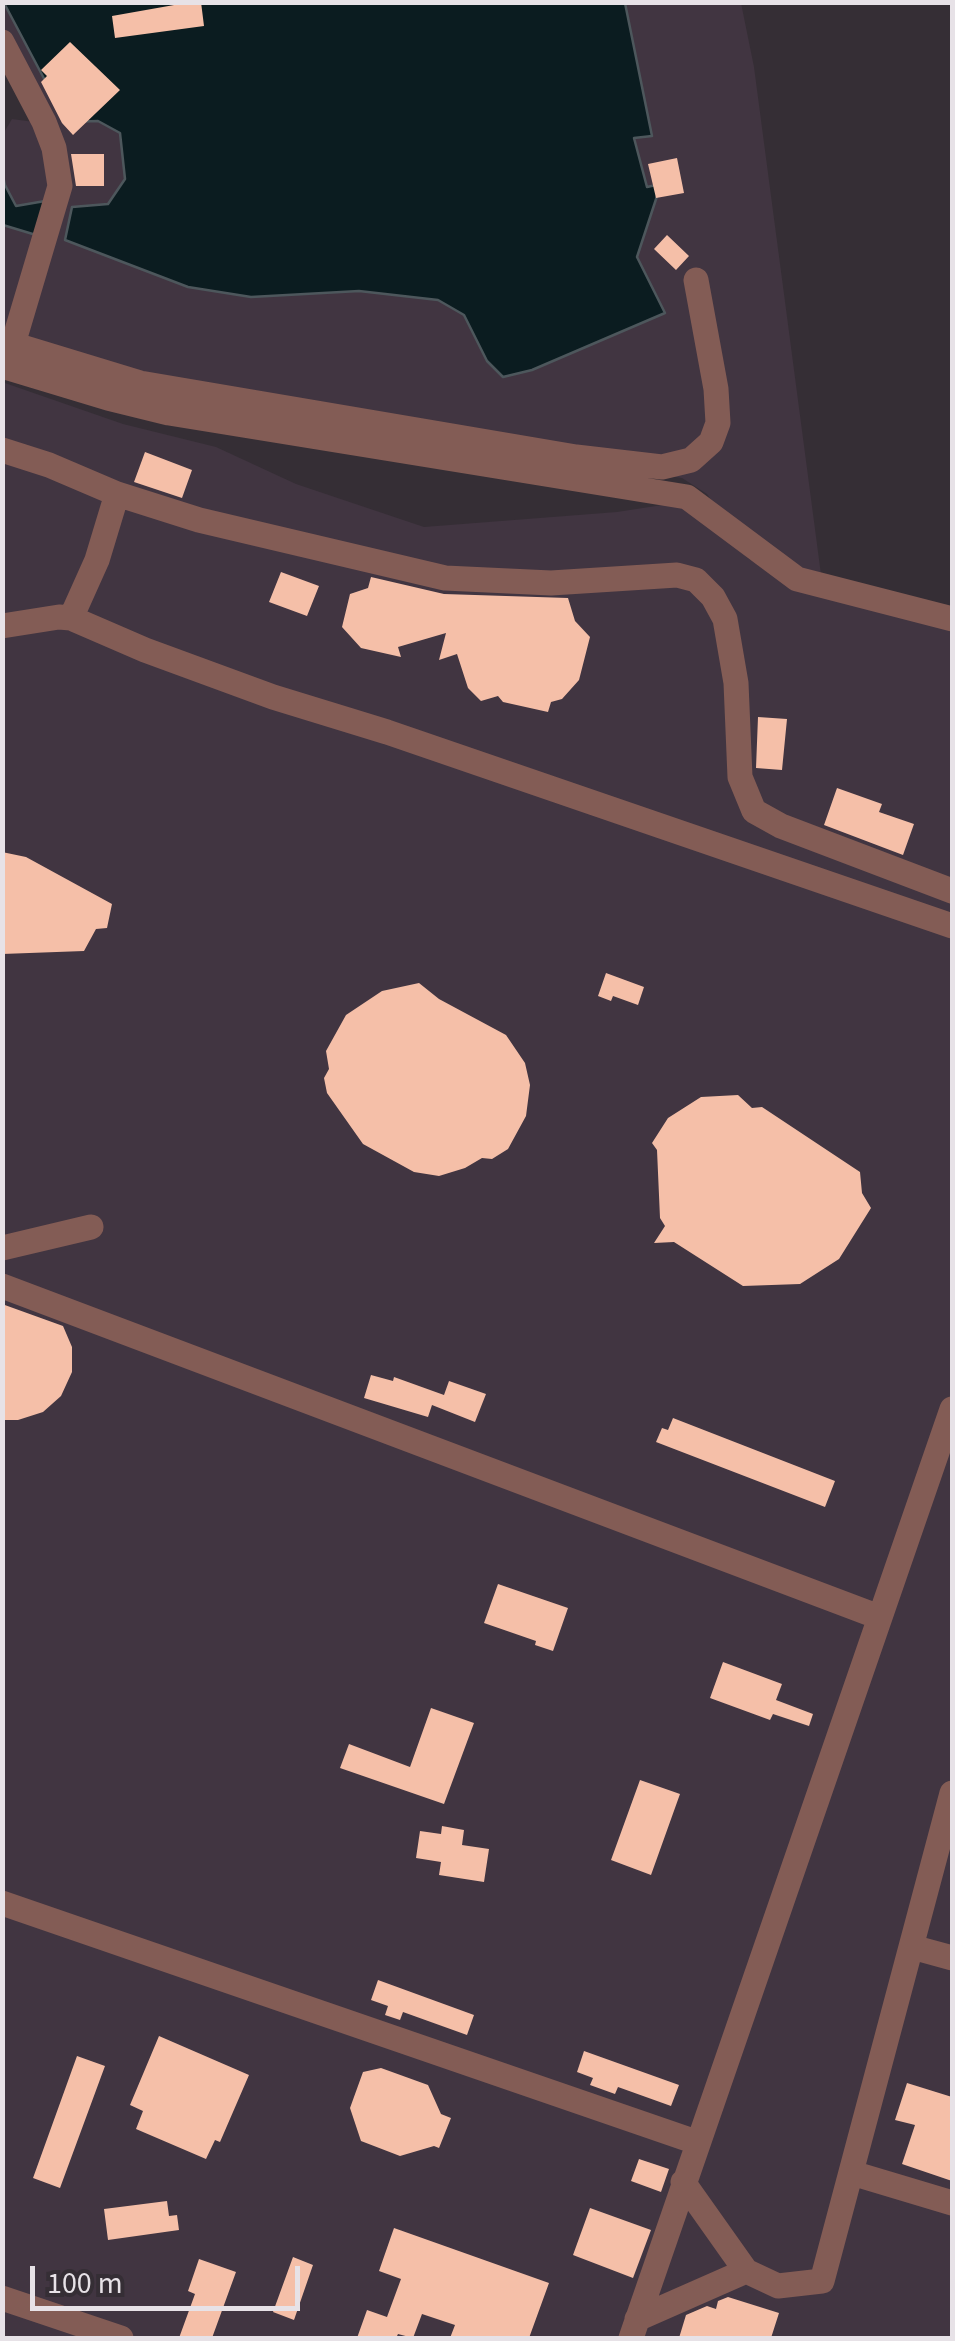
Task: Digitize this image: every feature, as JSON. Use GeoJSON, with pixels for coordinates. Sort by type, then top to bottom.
{"type":"FeatureCollection","features":[{"type":"Feature","properties":{"kind":"lane"},"geometry":{"type":"LineString","coordinates":[[2,42],[44,122],[54,148],[60,186],[6,351]]}},
{"type":"Feature","properties":{"kind":"lane"},"geometry":{"type":"LineString","coordinates":[[6,351],[140,383],[576,457],[662,467],[691,460],[711,442],[718,423],[716,388],[696,280]]}},
{"type":"Feature","properties":{"kind":"lane"},"geometry":{"type":"LineString","coordinates":[[6,351],[108,398],[169,413],[687,497],[797,580],[952,619]]}},
{"type":"Feature","properties":{"kind":"lane"},"geometry":{"type":"LineString","coordinates":[[2,450],[117,494],[200,520],[445,578],[551,583],[677,575],[696,580],[713,597],[725,619],[736,682],[740,777],[754,812],[952,890]]}},
{"type":"Feature","properties":{"kind":"lane"},"geometry":{"type":"LineString","coordinates":[[71,618],[97,560],[117,494]]}},
{"type":"Feature","properties":{"kind":"lane"},"geometry":{"type":"LineString","coordinates":[[2,626],[71,618],[274,697],[387,732],[952,926]]}},
{"type":"Feature","properties":{"kind":"lane"},"geometry":{"type":"LineString","coordinates":[[2,1248],[92,1226]]}},
{"type":"Feature","properties":{"kind":"lane"},"geometry":{"type":"LineString","coordinates":[[2,1286],[879,1616]]}},
{"type":"Feature","properties":{"kind":"lane"},"geometry":{"type":"LineString","coordinates":[[634,2329],[952,1409]]}},
{"type":"Feature","properties":{"kind":"lane"},"geometry":{"type":"LineString","coordinates":[[683,2182],[746,2271],[778,2286],[822,2280],[952,1793]]}},
{"type":"Feature","properties":{"kind":"lane"},"geometry":{"type":"LineString","coordinates":[[2,1902],[696,2142]]}},
{"type":"Feature","properties":{"kind":"lane"},"geometry":{"type":"LineString","coordinates":[[912,1946],[952,1958]]}},
{"type":"Feature","properties":{"kind":"lane"},"geometry":{"type":"LineString","coordinates":[[852,2173],[952,2203]]}},
{"type":"Feature","properties":{"kind":"lane"},"geometry":{"type":"LineString","coordinates":[[634,2329],[746,2271]]}},
{"type":"Feature","properties":{"kind":"lane"},"geometry":{"type":"LineString","coordinates":[[2,2298],[121,2338]]}},
{"type":"Feature","properties":{"kind":"shaded area"},"geometry":{"type":"Polygon","coordinates":[[[3,2],[66,122],[98,121],[120,133],[125,179],[108,205],[188,287],[250,297],[359,291],[438,300],[464,315],[487,360],[637,257],[659,185],[647,187],[633,137],[652,135],[625,3],[741,3],[754,67],[822,582],[723,517],[707,494],[682,478],[439,441],[3,348],[2,225],[36,235],[44,201],[16,206],[5,185],[3,134],[12,119],[34,122],[3,62],[3,2]]]}},
{"type":"Feature","properties":{"kind":"shaded area"},"geometry":{"type":"Polygon","coordinates":[[[4,3],[625,3],[652,136],[634,138],[647,187],[661,184],[637,257],[665,313],[532,370],[503,377],[487,361],[464,315],[438,300],[359,291],[251,297],[188,287],[65,240],[72,207],[108,204],[125,179],[120,133],[98,121],[67,122],[4,3]]]}},
{"type":"Feature","properties":{"kind":"shaded area"},"geometry":{"type":"Polygon","coordinates":[[[2,171],[16,206],[45,201],[36,235],[3,225],[2,171]]]}},
{"type":"Feature","properties":{"kind":"shaded area"},"geometry":{"type":"Polygon","coordinates":[[[2,382],[123,424],[216,447],[296,484],[424,527],[617,512],[669,504],[689,508],[749,559],[792,582],[952,625],[952,2338],[3,2338],[2,382]]]}},
{"type":"Feature","properties":{"kind":"building"},"geometry":{"type":"Polygon","coordinates":[[[201,2],[204,26],[115,38],[112,16],[201,2]]]}},
{"type":"Feature","properties":{"kind":"building"},"geometry":{"type":"Polygon","coordinates":[[[70,42],[120,90],[73,135],[62,123],[41,82],[47,76],[41,70],[70,42]]]}},
{"type":"Feature","properties":{"kind":"building"},"geometry":{"type":"Polygon","coordinates":[[[71,154],[104,154],[104,186],[76,186],[71,154]]]}},
{"type":"Feature","properties":{"kind":"building"},"geometry":{"type":"Polygon","coordinates":[[[677,158],[684,193],[656,198],[648,164],[677,158]]]}},
{"type":"Feature","properties":{"kind":"building"},"geometry":{"type":"Polygon","coordinates":[[[667,235],[689,256],[676,270],[654,249],[667,235]]]}},
{"type":"Feature","properties":{"kind":"building"},"geometry":{"type":"Polygon","coordinates":[[[145,452],[192,470],[182,498],[134,482],[145,452]]]}},
{"type":"Feature","properties":{"kind":"building"},"geometry":{"type":"Polygon","coordinates":[[[281,572],[319,586],[307,616],[269,602],[281,572]]]}},
{"type":"Feature","properties":{"kind":"building"},"geometry":{"type":"Polygon","coordinates":[[[371,577],[444,594],[568,598],[575,621],[590,637],[579,680],[562,699],[551,702],[548,712],[503,702],[498,696],[481,701],[468,688],[457,654],[439,660],[446,633],[398,647],[401,657],[361,648],[342,627],[350,594],[368,588],[371,577]]]}},
{"type":"Feature","properties":{"kind":"building"},"geometry":{"type":"Polygon","coordinates":[[[758,717],[787,719],[782,770],[756,768],[758,717]]]}},
{"type":"Feature","properties":{"kind":"building"},"geometry":{"type":"Polygon","coordinates":[[[837,788],[882,804],[879,812],[914,824],[903,855],[824,825],[837,788]]]}},
{"type":"Feature","properties":{"kind":"building"},"geometry":{"type":"Polygon","coordinates":[[[2,852],[26,857],[112,904],[107,928],[96,929],[84,951],[2,954],[2,852]]]}},
{"type":"Feature","properties":{"kind":"building"},"geometry":{"type":"Polygon","coordinates":[[[606,973],[644,987],[638,1005],[613,996],[611,1001],[598,996],[606,973]]]}},
{"type":"Feature","properties":{"kind":"building"},"geometry":{"type":"Polygon","coordinates":[[[419,983],[439,999],[506,1035],[525,1063],[530,1085],[526,1116],[508,1149],[492,1159],[482,1158],[439,1176],[414,1172],[363,1144],[327,1093],[324,1078],[329,1069],[326,1051],[346,1015],[382,991],[419,983]]]}},
{"type":"Feature","properties":{"kind":"building"},"geometry":{"type":"Polygon","coordinates":[[[738,1095],[752,1108],[762,1107],[860,1172],[862,1193],[871,1208],[839,1259],[800,1284],[743,1286],[674,1242],[654,1243],[665,1226],[660,1218],[657,1150],[652,1143],[668,1118],[701,1097],[738,1095]]]}},
{"type":"Feature","properties":{"kind":"building"},"geometry":{"type":"Polygon","coordinates":[[[2,1304],[63,1326],[72,1347],[72,1372],[61,1396],[43,1412],[18,1420],[2,1420],[2,1304]]]}},
{"type":"Feature","properties":{"kind":"building"},"geometry":{"type":"Polygon","coordinates":[[[371,1375],[393,1381],[394,1377],[444,1395],[449,1381],[486,1394],[475,1422],[432,1405],[428,1417],[364,1398],[371,1375]]]}},
{"type":"Feature","properties":{"kind":"building"},"geometry":{"type":"Polygon","coordinates":[[[673,1418],[835,1481],[825,1507],[656,1442],[662,1428],[668,1430],[673,1418]]]}},
{"type":"Feature","properties":{"kind":"building"},"geometry":{"type":"Polygon","coordinates":[[[498,1584],[568,1608],[553,1651],[484,1623],[498,1584]]]}},
{"type":"Feature","properties":{"kind":"building"},"geometry":{"type":"Polygon","coordinates":[[[723,1662],[782,1684],[776,1700],[813,1714],[809,1726],[773,1714],[770,1720],[710,1698],[723,1662]]]}},
{"type":"Feature","properties":{"kind":"building"},"geometry":{"type":"Polygon","coordinates":[[[431,1708],[474,1723],[444,1804],[340,1768],[349,1744],[410,1767],[431,1708]]]}},
{"type":"Feature","properties":{"kind":"building"},"geometry":{"type":"Polygon","coordinates":[[[640,1780],[680,1794],[651,1875],[611,1860],[640,1780]]]}},
{"type":"Feature","properties":{"kind":"building"},"geometry":{"type":"Polygon","coordinates":[[[442,1826],[464,1830],[462,1845],[489,1849],[484,1882],[439,1875],[441,1862],[416,1858],[420,1831],[441,1834],[442,1826]]]}},
{"type":"Feature","properties":{"kind":"building"},"geometry":{"type":"Polygon","coordinates":[[[378,1980],[474,2015],[467,2035],[403,2012],[400,2020],[385,2015],[388,2006],[371,2000],[378,1980]]]}},
{"type":"Feature","properties":{"kind":"building"},"geometry":{"type":"Polygon","coordinates":[[[159,2036],[249,2075],[220,2142],[215,2140],[206,2159],[136,2129],[143,2111],[130,2105],[159,2036]]]}},
{"type":"Feature","properties":{"kind":"building"},"geometry":{"type":"Polygon","coordinates":[[[584,2051],[679,2085],[671,2106],[618,2087],[615,2094],[590,2085],[593,2078],[577,2072],[584,2051]]]}},
{"type":"Feature","properties":{"kind":"building"},"geometry":{"type":"Polygon","coordinates":[[[77,2056],[105,2066],[60,2188],[33,2178],[77,2056]]]}},
{"type":"Feature","properties":{"kind":"building"},"geometry":{"type":"Polygon","coordinates":[[[381,2068],[428,2085],[441,2114],[451,2118],[439,2148],[400,2156],[361,2141],[350,2108],[363,2072],[381,2068]]]}},
{"type":"Feature","properties":{"kind":"building"},"geometry":{"type":"Polygon","coordinates":[[[907,2083],[952,2097],[952,2181],[902,2164],[915,2125],[895,2120],[907,2083]]]}},
{"type":"Feature","properties":{"kind":"building"},"geometry":{"type":"Polygon","coordinates":[[[639,2159],[669,2169],[661,2192],[631,2181],[639,2159]]]}},
{"type":"Feature","properties":{"kind":"building"},"geometry":{"type":"Polygon","coordinates":[[[167,2201],[169,2216],[177,2215],[179,2230],[108,2240],[104,2209],[167,2201]]]}},
{"type":"Feature","properties":{"kind":"building"},"geometry":{"type":"Polygon","coordinates":[[[590,2208],[651,2230],[633,2278],[573,2255],[590,2208]]]}},
{"type":"Feature","properties":{"kind":"building"},"geometry":{"type":"Polygon","coordinates":[[[394,2228],[549,2283],[529,2338],[450,2338],[455,2325],[422,2314],[413,2338],[398,2334],[396,2338],[357,2338],[367,2310],[387,2317],[401,2279],[379,2271],[394,2228]]]}},
{"type":"Feature","properties":{"kind":"building"},"geometry":{"type":"Polygon","coordinates":[[[293,2257],[313,2265],[294,2320],[273,2312],[293,2257]]]}},
{"type":"Feature","properties":{"kind":"building"},"geometry":{"type":"Polygon","coordinates":[[[199,2259],[236,2272],[212,2338],[179,2338],[195,2294],[188,2291],[199,2259]]]}},
{"type":"Feature","properties":{"kind":"building"},"geometry":{"type":"Polygon","coordinates":[[[728,2297],[779,2313],[771,2338],[679,2338],[686,2315],[707,2306],[716,2309],[718,2301],[728,2297]]]}}]}
